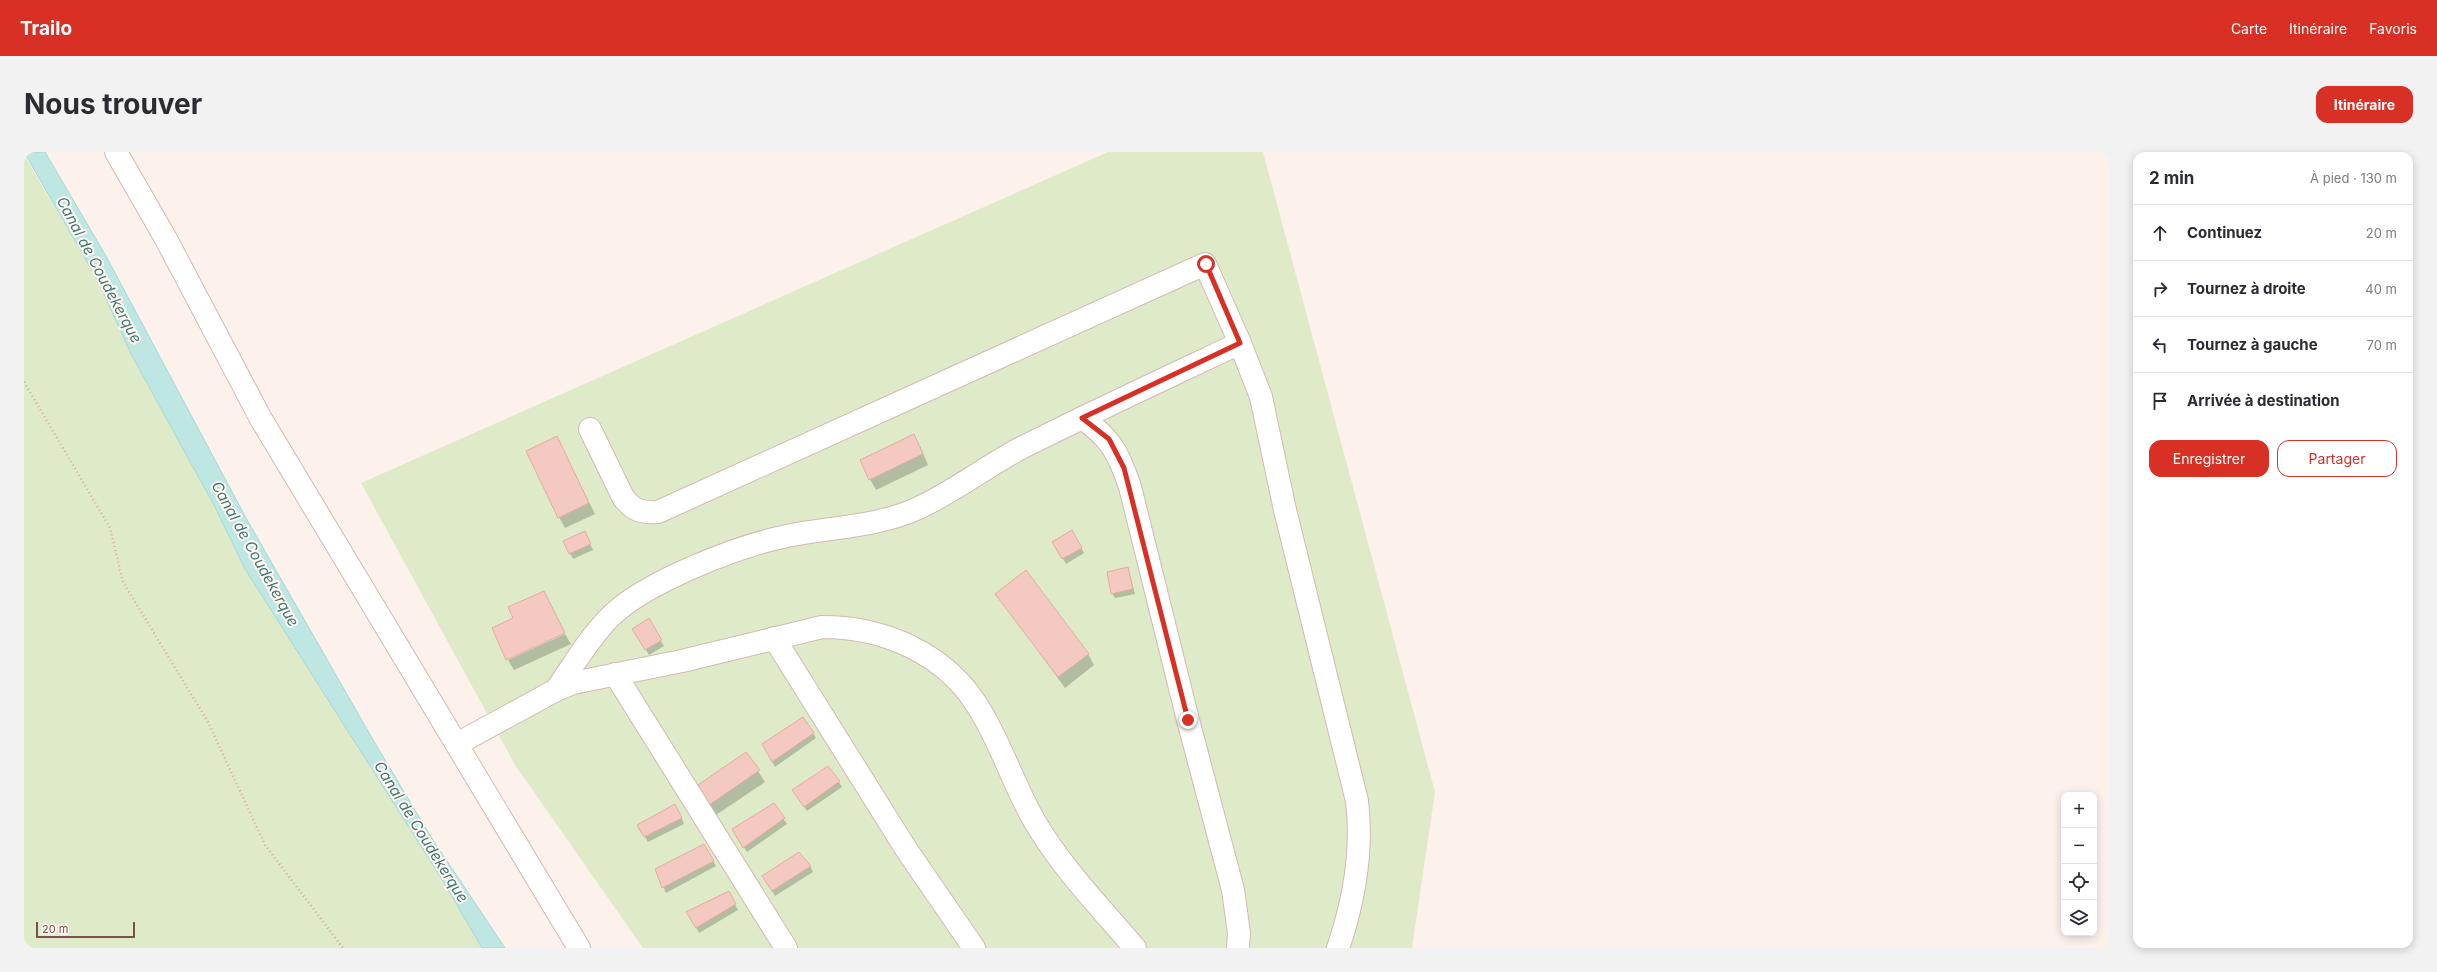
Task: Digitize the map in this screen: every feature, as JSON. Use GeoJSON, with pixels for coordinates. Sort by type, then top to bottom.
{"type":"FeatureCollection","features":[{"type":"Feature","properties":{"kind":"street"},"geometry":{"type":"LineString","coordinates":[[116,152],[166,240],[261,419],[579,948]]}},
{"type":"Feature","properties":{"kind":"street"},"geometry":{"type":"LineString","coordinates":[[590,429],[623,497],[629,506],[639,512],[658,512],[1206,264],[1255,379],[1267,421],[1285,510],[1357,801],[1360,828],[1359,860],[1338,948]]}},
{"type":"Feature","properties":{"kind":"street"},"geometry":{"type":"LineString","coordinates":[[556,690],[610,617],[651,589],[702,565],[765,542],[872,523],[913,511],[952,490],[1003,457],[1240,343]]}},
{"type":"Feature","properties":{"kind":"street"},"geometry":{"type":"LineString","coordinates":[[1082,418],[1109,439],[1124,468],[1130,487],[1188,720],[1233,890],[1238,920],[1238,948]]}},
{"type":"Feature","properties":{"kind":"street"},"geometry":{"type":"LineString","coordinates":[[457,744],[556,690],[592,678],[682,661],[822,627],[864,630],[908,644],[950,673],[965,688],[980,710],[1026,806],[1046,839],[1135,948]]}},
{"type":"Feature","properties":{"kind":"street"},"geometry":{"type":"LineString","coordinates":[[774,638],[906,849],[974,948]]}},
{"type":"Feature","properties":{"kind":"street"},"geometry":{"type":"LineString","coordinates":[[616,674],[786,948]]}},
{"type":"Feature","properties":{"kind":"path"},"geometry":{"type":"LineString","coordinates":[[24,382],[110,528],[123,582],[208,722],[265,845],[343,948]]}},
{"type":"Feature","properties":{"kind":"green space"},"geometry":{"type":"Polygon","coordinates":[[[1108,152],[1263,152],[1435,792],[1412,948],[643,948],[515,765],[361,483],[1108,152]]]}},
{"type":"Feature","properties":{"kind":"green space"},"geometry":{"type":"Polygon","coordinates":[[[24,155],[98,281],[131,354],[215,507],[245,569],[443,881],[482,948],[24,948],[24,155]]]}},
{"type":"Feature","properties":{"kind":"water","name":"Canal de Coudekerque"},"geometry":{"type":"Polygon","coordinates":[[[24,152],[45,152],[106,256],[246,518],[372,738],[431,837],[505,948],[482,948],[443,881],[245,569],[215,507],[131,354],[98,281],[24,152]]]}},
{"type":"Feature","properties":{"kind":"building"},"geometry":{"type":"Polygon","coordinates":[[[914,434],[923,454],[869,480],[860,460],[914,434]]]}},
{"type":"Feature","properties":{"kind":"building"},"geometry":{"type":"Polygon","coordinates":[[[557,436],[589,503],[558,518],[526,451],[557,436]]]}},
{"type":"Feature","properties":{"kind":"building"},"geometry":{"type":"Polygon","coordinates":[[[1072,530],[1082,548],[1062,559],[1052,542],[1072,530]]]}},
{"type":"Feature","properties":{"kind":"building"},"geometry":{"type":"Polygon","coordinates":[[[585,531],[591,544],[569,554],[563,541],[585,531]]]}},
{"type":"Feature","properties":{"kind":"building"},"geometry":{"type":"Polygon","coordinates":[[[1128,567],[1133,589],[1111,594],[1107,572],[1128,567]]]}},
{"type":"Feature","properties":{"kind":"building"},"geometry":{"type":"Polygon","coordinates":[[[1026,570],[1089,654],[1058,677],[995,594],[1026,570]]]}},
{"type":"Feature","properties":{"kind":"building"},"geometry":{"type":"Polygon","coordinates":[[[544,591],[565,633],[506,660],[492,628],[513,618],[508,607],[544,591]]]}},
{"type":"Feature","properties":{"kind":"building"},"geometry":{"type":"Polygon","coordinates":[[[649,618],[662,640],[645,650],[632,629],[649,618]]]}},
{"type":"Feature","properties":{"kind":"building"},"geometry":{"type":"Polygon","coordinates":[[[803,717],[814,733],[772,762],[762,744],[803,717]]]}},
{"type":"Feature","properties":{"kind":"building"},"geometry":{"type":"Polygon","coordinates":[[[746,752],[760,770],[709,805],[698,785],[746,752]]]}},
{"type":"Feature","properties":{"kind":"building"},"geometry":{"type":"Polygon","coordinates":[[[828,766],[840,781],[804,807],[792,790],[828,766]]]}},
{"type":"Feature","properties":{"kind":"building"},"geometry":{"type":"Polygon","coordinates":[[[774,803],[785,818],[743,848],[732,829],[774,803]]]}},
{"type":"Feature","properties":{"kind":"building"},"geometry":{"type":"Polygon","coordinates":[[[675,804],[682,818],[644,837],[637,825],[675,804]]]}},
{"type":"Feature","properties":{"kind":"building"},"geometry":{"type":"Polygon","coordinates":[[[704,844],[714,861],[662,888],[655,869],[704,844]]]}},
{"type":"Feature","properties":{"kind":"building"},"geometry":{"type":"Polygon","coordinates":[[[799,852],[811,866],[772,891],[762,876],[799,852]]]}},
{"type":"Feature","properties":{"kind":"building"},"geometry":{"type":"Polygon","coordinates":[[[729,891],[736,904],[696,928],[686,912],[729,891]]]}},
{"type":"Feature","properties":{"kind":"route"},"geometry":{"type":"LineString","coordinates":[[1188,720],[1124,468],[1109,439],[1082,418],[1240,343],[1206,264]]}}]}
